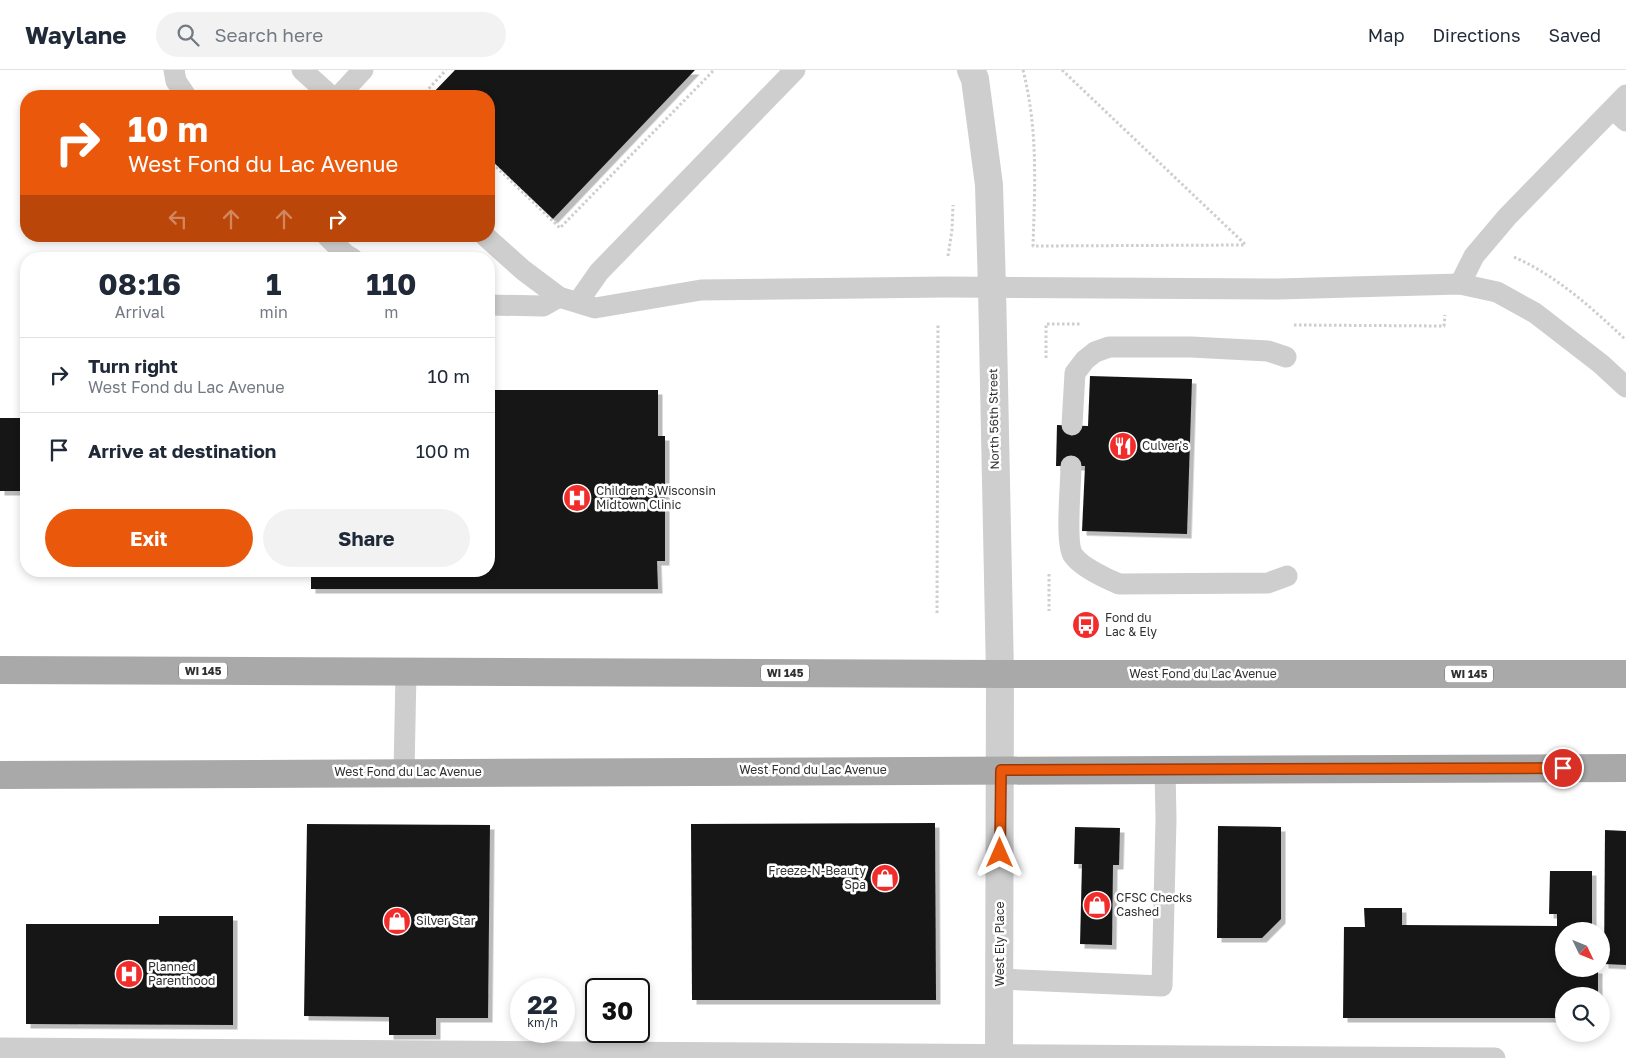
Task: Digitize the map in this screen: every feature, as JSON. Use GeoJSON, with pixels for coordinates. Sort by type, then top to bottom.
{"type":"FeatureCollection","features":[{"type":"Feature","properties":{"kind":"main road","name":"West Fond du Lac Avenue"},"geometry":{"type":"LineString","coordinates":[[0,670],[1000,674],[1626,674]]}},
{"type":"Feature","properties":{"kind":"main road","name":"West Fond du Lac Avenue"},"geometry":{"type":"LineString","coordinates":[[0,775],[1626,768]]}},
{"type":"Feature","properties":{"kind":"street","name":"North 56th Street"},"geometry":{"type":"LineString","coordinates":[[971,70],[975,79],[989,185],[1001,770]]}},
{"type":"Feature","properties":{"kind":"street","name":"West Ely Place"},"geometry":{"type":"LineString","coordinates":[[999,1056],[1001,770]]}},
{"type":"Feature","properties":{"kind":"lane"},"geometry":{"type":"LineString","coordinates":[[174,70],[176,81],[182,90]]}},
{"type":"Feature","properties":{"kind":"lane"},"geometry":{"type":"LineString","coordinates":[[302,70],[324,90]]}},
{"type":"Feature","properties":{"kind":"lane"},"geometry":{"type":"LineString","coordinates":[[345,90],[364,70]]}},
{"type":"Feature","properties":{"kind":"lane"},"geometry":{"type":"LineString","coordinates":[[495,305],[543,306],[569,300],[599,272],[795,70]]}},
{"type":"Feature","properties":{"kind":"lane"},"geometry":{"type":"LineString","coordinates":[[1460,284],[1474,256],[1507,217],[1622,108]]}},
{"type":"Feature","properties":{"kind":"lane"},"geometry":{"type":"LineString","coordinates":[[333,242],[343,252]]}},
{"type":"Feature","properties":{"kind":"lane"},"geometry":{"type":"LineString","coordinates":[[493,242],[523,270],[569,300],[596,308],[701,290],[1278,289],[1460,284],[1497,292],[1535,313],[1601,364],[1626,387]]}},
{"type":"Feature","properties":{"kind":"lane"},"geometry":{"type":"LineString","coordinates":[[1072,425],[1075,373],[1085,360],[1095,352],[1109,347],[1220,348],[1268,351],[1286,357]]}},
{"type":"Feature","properties":{"kind":"lane"},"geometry":{"type":"LineString","coordinates":[[1071,466],[1069,543],[1073,555],[1088,568],[1105,578],[1119,584],[1268,583],[1287,576]]}},
{"type":"Feature","properties":{"kind":"lane"},"geometry":{"type":"LineString","coordinates":[[404,772],[406,672]]}},
{"type":"Feature","properties":{"kind":"lane"},"geometry":{"type":"LineString","coordinates":[[1000,979],[1162,986],[1166,819],[1165,769]]}},
{"type":"Feature","properties":{"kind":"lane"},"geometry":{"type":"LineString","coordinates":[[0,1048],[1495,1058]]}},
{"type":"Feature","properties":{"kind":"path"},"geometry":{"type":"LineString","coordinates":[[428,90],[446,70]]}},
{"type":"Feature","properties":{"kind":"path"},"geometry":{"type":"LineString","coordinates":[[495,166],[560,228],[714,70]]}},
{"type":"Feature","properties":{"kind":"path"},"geometry":{"type":"LineString","coordinates":[[1022,70],[1033,118],[1033,246],[1246,245],[1062,70]]}},
{"type":"Feature","properties":{"kind":"path"},"geometry":{"type":"LineString","coordinates":[[1512,255],[1537,267],[1594,310],[1626,340]]}},
{"type":"Feature","properties":{"kind":"path"},"geometry":{"type":"LineString","coordinates":[[1288,325],[1444,326],[1445,309]]}},
{"type":"Feature","properties":{"kind":"path"},"geometry":{"type":"LineString","coordinates":[[937,613],[938,324]]}},
{"type":"Feature","properties":{"kind":"path"},"geometry":{"type":"LineString","coordinates":[[1046,364],[1046,324],[1084,324]]}},
{"type":"Feature","properties":{"kind":"path"},"geometry":{"type":"LineString","coordinates":[[1049,572],[1049,611]]}},
{"type":"Feature","properties":{"kind":"building"},"geometry":{"type":"Polygon","coordinates":[[[455,70],[695,70],[553,219],[495,164],[495,90],[436,90],[455,70]]]}},
{"type":"Feature","properties":{"kind":"building","name":"Culver's"},"geometry":{"type":"Polygon","coordinates":[[[1090,376],[1192,379],[1187,534],[1082,531],[1085,466],[1056,466],[1057,425],[1088,426],[1090,376]]]}},
{"type":"Feature","properties":{"kind":"building","name":"Children's Wisconsin Midtown Clinic"},"geometry":{"type":"Polygon","coordinates":[[[495,390],[658,390],[658,436],[665,436],[665,561],[657,561],[658,589],[311,589],[311,577],[495,577],[495,390]]]}},
{"type":"Feature","properties":{"kind":"building"},"geometry":{"type":"Polygon","coordinates":[[[0,418],[20,418],[20,491],[0,491],[0,418]]]}},
{"type":"Feature","properties":{"kind":"building"},"geometry":{"type":"Polygon","coordinates":[[[935,823],[936,1000],[692,1000],[691,824],[935,823]]]}},
{"type":"Feature","properties":{"kind":"building","name":"Silver Star"},"geometry":{"type":"Polygon","coordinates":[[[307,824],[490,825],[488,1018],[436,1018],[436,1035],[389,1035],[389,1017],[304,1016],[307,824]]]}},
{"type":"Feature","properties":{"kind":"building"},"geometry":{"type":"Polygon","coordinates":[[[1218,826],[1281,827],[1281,919],[1262,938],[1217,938],[1218,826]]]}},
{"type":"Feature","properties":{"kind":"building","name":"CFSC Checks Cashed"},"geometry":{"type":"Polygon","coordinates":[[[1075,827],[1120,828],[1119,865],[1113,865],[1112,945],[1080,944],[1082,864],[1074,864],[1075,827]]]}},
{"type":"Feature","properties":{"kind":"building"},"geometry":{"type":"Polygon","coordinates":[[[1605,830],[1626,831],[1626,965],[1610,964],[1610,922],[1604,922],[1605,830]]]}},
{"type":"Feature","properties":{"kind":"building"},"geometry":{"type":"Polygon","coordinates":[[[1550,871],[1592,871],[1592,922],[1557,922],[1557,914],[1549,914],[1550,871]]]}},
{"type":"Feature","properties":{"kind":"building"},"geometry":{"type":"Polygon","coordinates":[[[1364,908],[1402,908],[1402,925],[1555,926],[1555,978],[1598,978],[1598,987],[1555,987],[1555,1018],[1343,1018],[1344,927],[1365,927],[1364,908]]]}},
{"type":"Feature","properties":{"kind":"building","name":"Planned Parenthood"},"geometry":{"type":"Polygon","coordinates":[[[159,916],[233,916],[233,1025],[26,1024],[26,924],[159,924],[159,916]]]}},
{"type":"Feature","properties":{"kind":"place","name":"Culver's"},"geometry":{"type":"Point","coordinates":[1123,446]}},
{"type":"Feature","properties":{"kind":"place","name":"Children's Wisconsin Midtown Clinic"},"geometry":{"type":"Point","coordinates":[577,498]}},
{"type":"Feature","properties":{"kind":"place","name":"Fond du Lac & Ely"},"geometry":{"type":"Point","coordinates":[1086,625]}},
{"type":"Feature","properties":{"kind":"place","name":"Freeze-N-Beauty Spa"},"geometry":{"type":"Point","coordinates":[885,878]}},
{"type":"Feature","properties":{"kind":"place","name":"CFSC Checks Cashed"},"geometry":{"type":"Point","coordinates":[1097,905]}},
{"type":"Feature","properties":{"kind":"place","name":"Silver Star"},"geometry":{"type":"Point","coordinates":[397,921]}},
{"type":"Feature","properties":{"kind":"place","name":"Planned Parenthood"},"geometry":{"type":"Point","coordinates":[129,974]}},
{"type":"Feature","properties":{"kind":"route"},"geometry":{"type":"LineString","coordinates":[[1000,853],[1001,770],[1563,768]]}}]}
